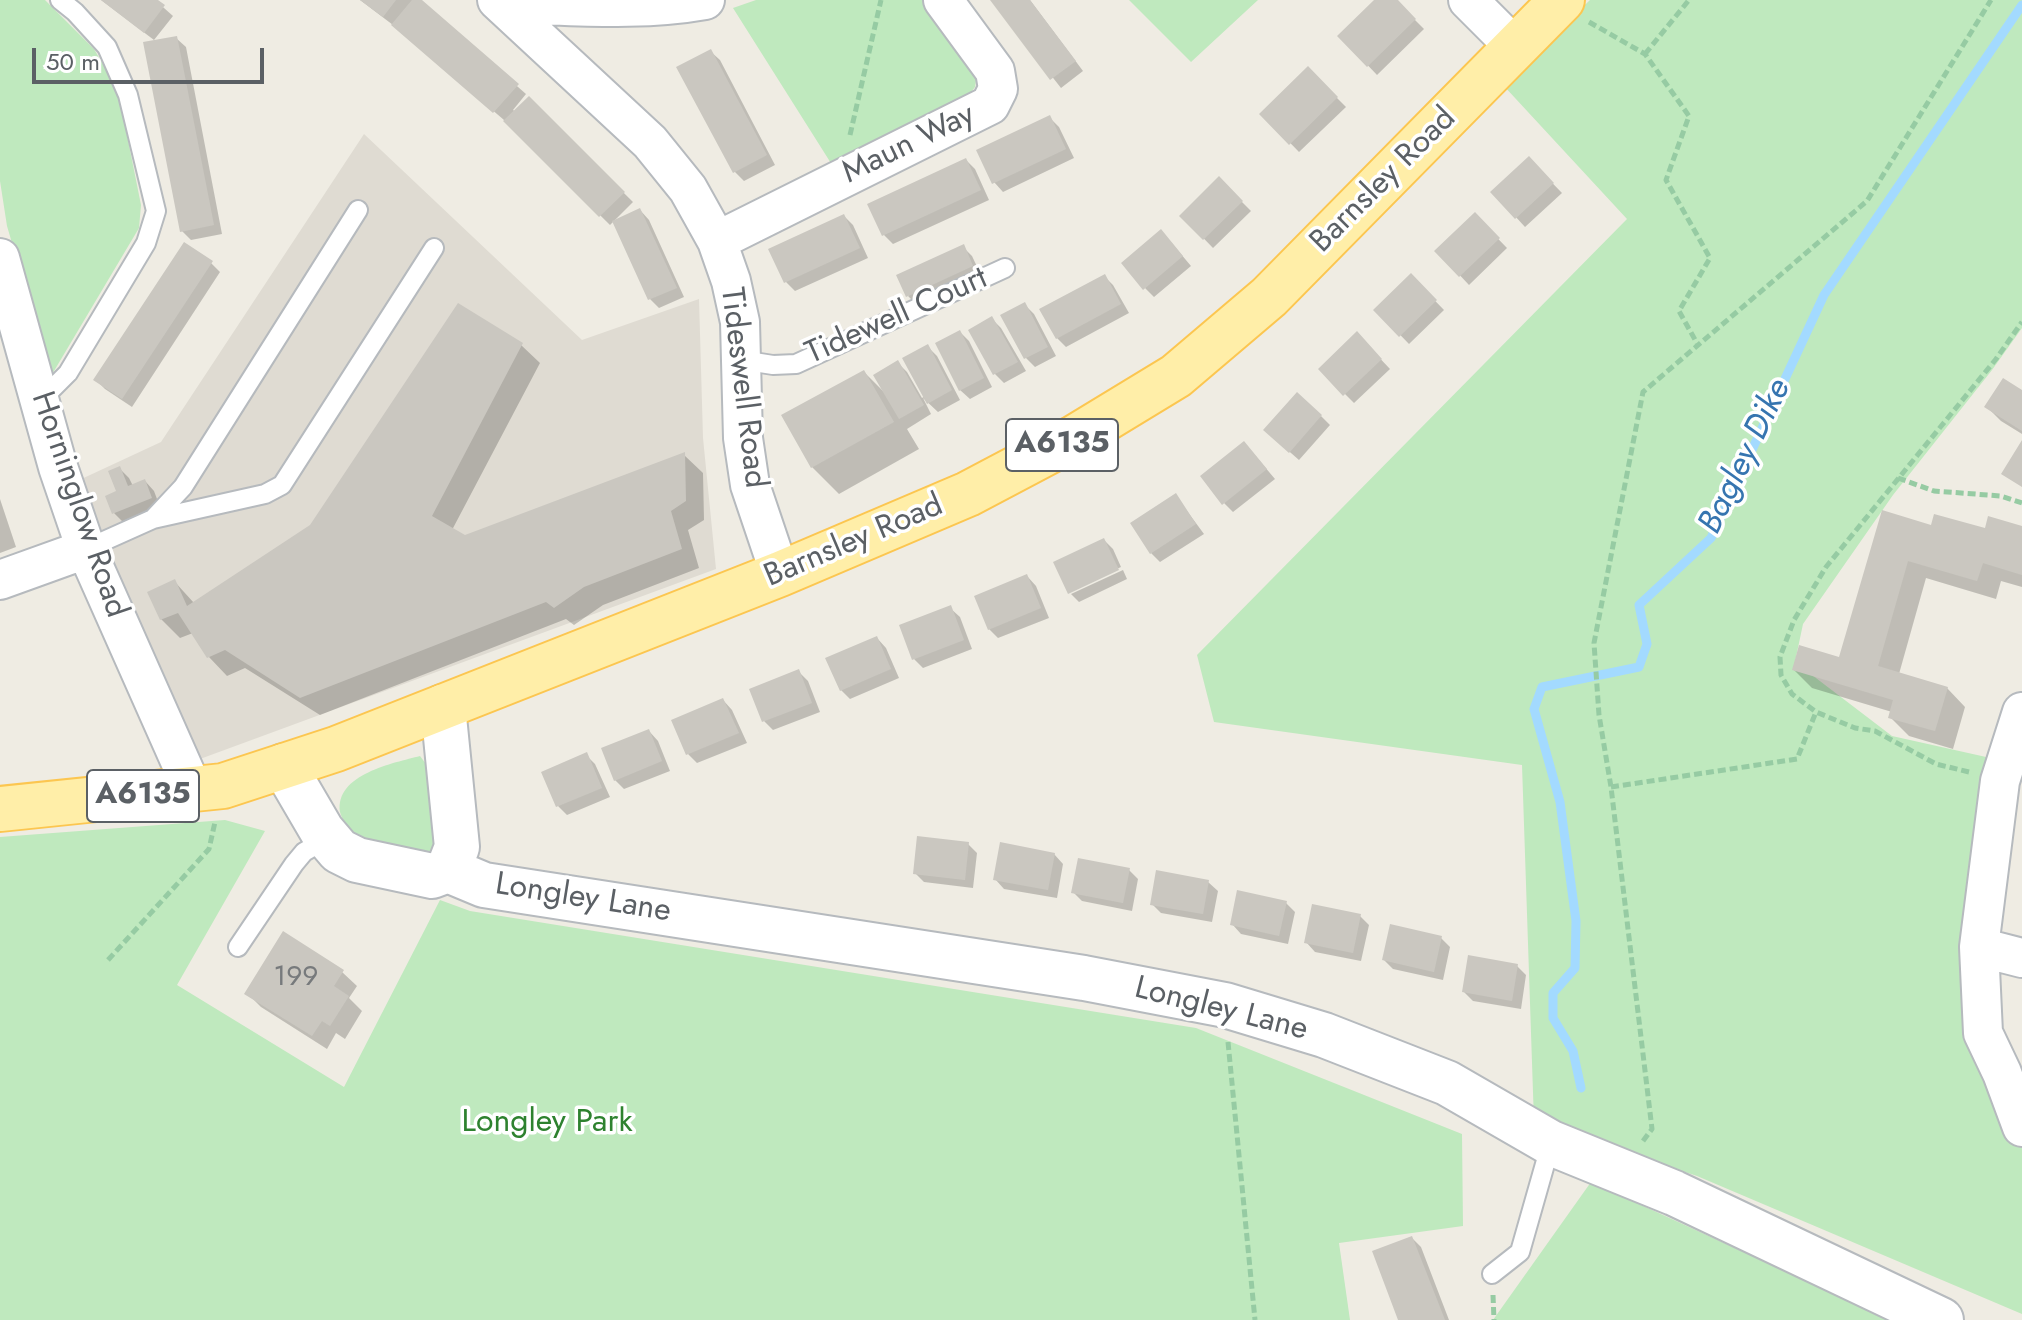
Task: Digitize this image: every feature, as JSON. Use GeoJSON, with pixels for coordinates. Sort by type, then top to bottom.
{"type":"FeatureCollection","features":[{"type":"Feature","properties":{"kind":"main road","name":"Barnsley Road"},"geometry":{"type":"LineString","coordinates":[[0,809],[208,788],[284,766],[336,749],[780,574],[968,494],[1074,438],[1176,376],[1269,297],[1560,2]]}},
{"type":"Feature","properties":{"kind":"street"},"geometry":{"type":"LineString","coordinates":[[499,2],[609,7],[705,0]]}},
{"type":"Feature","properties":{"kind":"street","name":"Maun Way"},"geometry":{"type":"LineString","coordinates":[[717,241],[990,105],[998,89],[995,71],[943,0]]}},
{"type":"Feature","properties":{"kind":"street"},"geometry":{"type":"LineString","coordinates":[[1468,0],[1516,48]]}},
{"type":"Feature","properties":{"kind":"street","name":"Tideswell Road"},"geometry":{"type":"LineString","coordinates":[[499,2],[650,142],[688,189],[717,241],[731,281],[740,322],[743,438],[750,485],[780,574]]}},
{"type":"Feature","properties":{"kind":"street","name":"Horninglow Road"},"geometry":{"type":"LineString","coordinates":[[0,258],[58,467],[86,549],[208,788]]}},
{"type":"Feature","properties":{"kind":"street"},"geometry":{"type":"LineString","coordinates":[[0,580],[86,549]]}},
{"type":"Feature","properties":{"kind":"street","name":"Longley Lane"},"geometry":{"type":"LineString","coordinates":[[443,707],[457,847],[448,870]]}},
{"type":"Feature","properties":{"kind":"street"},"geometry":{"type":"LineString","coordinates":[[2022,712],[2000,781],[1979,947],[1983,1033],[2022,1127]]}},
{"type":"Feature","properties":{"kind":"street","name":"Longley Lane"},"geometry":{"type":"LineString","coordinates":[[284,766],[328,838],[339,851],[357,860],[432,876],[448,870],[484,885],[1084,978],[1225,1005],[1324,1035],[1447,1083],[1551,1143],[1674,1193],[1941,1320]]}},
{"type":"Feature","properties":{"kind":"street"},"geometry":{"type":"LineString","coordinates":[[1979,947],[2022,958]]}},
{"type":"Feature","properties":{"kind":"lane"},"geometry":{"type":"LineString","coordinates":[[39,396],[68,373],[146,243],[156,211],[128,95],[107,47],[60,0]]}},
{"type":"Feature","properties":{"kind":"lane"},"geometry":{"type":"LineString","coordinates":[[153,519],[183,487],[358,210]]}},
{"type":"Feature","properties":{"kind":"lane"},"geometry":{"type":"LineString","coordinates":[[86,549],[153,519],[265,494],[282,485],[434,248]]}},
{"type":"Feature","properties":{"kind":"lane","name":"Tidewell Court"},"geometry":{"type":"LineString","coordinates":[[741,360],[773,365],[796,364],[1005,268]]}},
{"type":"Feature","properties":{"kind":"lane"},"geometry":{"type":"LineString","coordinates":[[238,947],[294,864],[304,852],[328,838]]}},
{"type":"Feature","properties":{"kind":"lane"},"geometry":{"type":"LineString","coordinates":[[1492,1274],[1520,1252],[1551,1143]]}},
{"type":"Feature","properties":{"kind":"path"},"geometry":{"type":"LineString","coordinates":[[840,180],[881,0]]}},
{"type":"Feature","properties":{"kind":"path"},"geometry":{"type":"LineString","coordinates":[[1645,54],[1689,0]]}},
{"type":"Feature","properties":{"kind":"path"},"geometry":{"type":"LineString","coordinates":[[1621,1170],[1652,1129],[1611,787],[1599,715],[1594,643],[1643,392],[1867,201],[1991,0]]}},
{"type":"Feature","properties":{"kind":"path"},"geometry":{"type":"LineString","coordinates":[[1560,2],[1645,54],[1689,116],[1666,180],[1710,258],[1679,311],[1698,345]]}},
{"type":"Feature","properties":{"kind":"path"},"geometry":{"type":"LineString","coordinates":[[2000,781],[1936,764],[1875,731],[1855,728],[1816,712],[1792,694],[1781,675],[1780,657],[1794,620],[1826,567],[1996,359],[2022,322]]}},
{"type":"Feature","properties":{"kind":"path"},"geometry":{"type":"LineString","coordinates":[[1898,478],[1934,491],[2001,496],[2022,503]]}},
{"type":"Feature","properties":{"kind":"path"},"geometry":{"type":"LineString","coordinates":[[1611,787],[1797,759],[1816,712]]}},
{"type":"Feature","properties":{"kind":"path"},"geometry":{"type":"LineString","coordinates":[[108,960],[209,849],[208,788]]}},
{"type":"Feature","properties":{"kind":"path"},"geometry":{"type":"LineString","coordinates":[[1225,1005],[1255,1320]]}},
{"type":"Feature","properties":{"kind":"shaded area"},"geometry":{"type":"Polygon","coordinates":[[[364,134],[582,340],[699,299],[703,438],[716,569],[200,759],[121,606],[75,482],[161,442],[364,134]]]}},
{"type":"Feature","properties":{"kind":"green space"},"geometry":{"type":"Polygon","coordinates":[[[0,0],[45,0],[94,49],[118,90],[141,205],[139,228],[51,376],[7,226],[0,181],[0,0]]]}},
{"type":"Feature","properties":{"kind":"green space"},"geometry":{"type":"Polygon","coordinates":[[[756,0],[928,0],[978,68],[975,87],[959,108],[834,168],[733,8],[756,0]]]}},
{"type":"Feature","properties":{"kind":"green space"},"geometry":{"type":"Polygon","coordinates":[[[1129,0],[1258,0],[1191,62],[1129,0]]]}},
{"type":"Feature","properties":{"kind":"green space"},"geometry":{"type":"Polygon","coordinates":[[[1590,0],[2022,0],[2022,328],[1893,495],[1803,624],[1795,662],[1892,736],[2004,761],[1982,929],[2022,1136],[2022,1314],[1697,1176],[1534,1122],[1522,765],[1214,722],[1197,655],[1627,219],[1503,85],[1590,0]]]}},
{"type":"Feature","properties":{"kind":"green space"},"geometry":{"type":"Polygon","coordinates":[[[420,756],[432,772],[439,851],[429,855],[357,838],[340,812],[341,799],[347,788],[368,772],[420,756]]]}},
{"type":"Feature","properties":{"kind":"green space","name":"Longley Park"},"geometry":{"type":"Polygon","coordinates":[[[225,820],[265,831],[177,985],[344,1087],[440,900],[470,911],[1196,1028],[1462,1134],[1463,1226],[1339,1243],[1350,1320],[0,1320],[0,837],[225,820]]]}},
{"type":"Feature","properties":{"kind":"green space"},"geometry":{"type":"Polygon","coordinates":[[[1591,1182],[1892,1320],[1493,1320],[1591,1182]]]}},
{"type":"Feature","properties":{"kind":"building"},"geometry":{"type":"Polygon","coordinates":[[[101,0],[158,0],[165,5],[144,33],[101,0]]]}},
{"type":"Feature","properties":{"kind":"building"},"geometry":{"type":"Polygon","coordinates":[[[360,0],[396,0],[383,17],[360,0]]]}},
{"type":"Feature","properties":{"kind":"building"},"geometry":{"type":"Polygon","coordinates":[[[412,0],[422,0],[519,84],[493,113],[391,25],[412,0]]]}},
{"type":"Feature","properties":{"kind":"building"},"geometry":{"type":"Polygon","coordinates":[[[990,0],[1030,0],[1076,61],[1050,80],[990,0]]]}},
{"type":"Feature","properties":{"kind":"building"},"geometry":{"type":"Polygon","coordinates":[[[1374,0],[1398,0],[1416,19],[1367,67],[1337,36],[1374,0]]]}},
{"type":"Feature","properties":{"kind":"building"},"geometry":{"type":"Polygon","coordinates":[[[177,36],[214,225],[180,232],[143,42],[177,36]]]}},
{"type":"Feature","properties":{"kind":"building"},"geometry":{"type":"Polygon","coordinates":[[[711,49],[767,155],[733,173],[676,67],[711,49]]]}},
{"type":"Feature","properties":{"kind":"building"},"geometry":{"type":"Polygon","coordinates":[[[1308,66],[1338,97],[1289,145],[1259,114],[1308,66]]]}},
{"type":"Feature","properties":{"kind":"building"},"geometry":{"type":"Polygon","coordinates":[[[529,96],[625,192],[599,217],[503,121],[529,96]]]}},
{"type":"Feature","properties":{"kind":"building"},"geometry":{"type":"Polygon","coordinates":[[[1050,115],[1066,149],[992,184],[976,150],[1050,115]]]}},
{"type":"Feature","properties":{"kind":"building"},"geometry":{"type":"Polygon","coordinates":[[[1529,156],[1554,183],[1515,219],[1490,192],[1529,156]]]}},
{"type":"Feature","properties":{"kind":"building"},"geometry":{"type":"Polygon","coordinates":[[[966,158],[981,190],[882,236],[867,204],[966,158]]]}},
{"type":"Feature","properties":{"kind":"building"},"geometry":{"type":"Polygon","coordinates":[[[1219,176],[1243,201],[1203,240],[1179,216],[1219,176]]]}},
{"type":"Feature","properties":{"kind":"building"},"geometry":{"type":"Polygon","coordinates":[[[640,208],[677,288],[648,300],[612,221],[640,208]]]}},
{"type":"Feature","properties":{"kind":"building"},"geometry":{"type":"Polygon","coordinates":[[[1475,212],[1500,238],[1459,277],[1434,251],[1475,212]]]}},
{"type":"Feature","properties":{"kind":"building"},"geometry":{"type":"Polygon","coordinates":[[[844,214],[860,248],[784,283],[768,249],[844,214]]]}},
{"type":"Feature","properties":{"kind":"building"},"geometry":{"type":"Polygon","coordinates":[[[1161,229],[1183,256],[1143,290],[1121,263],[1161,229]]]}},
{"type":"Feature","properties":{"kind":"building"},"geometry":{"type":"Polygon","coordinates":[[[184,242],[213,261],[122,399],[93,380],[184,242]]]}},
{"type":"Feature","properties":{"kind":"building"},"geometry":{"type":"Polygon","coordinates":[[[964,244],[973,266],[906,297],[896,275],[964,244]]]}},
{"type":"Feature","properties":{"kind":"building"},"geometry":{"type":"Polygon","coordinates":[[[1411,273],[1437,300],[1399,337],[1373,310],[1411,273]]]}},
{"type":"Feature","properties":{"kind":"building"},"geometry":{"type":"Polygon","coordinates":[[[1105,274],[1121,304],[1056,339],[1039,309],[1105,274]]]}},
{"type":"Feature","properties":{"kind":"building"},"geometry":{"type":"Polygon","coordinates":[[[1025,302],[1048,347],[1024,359],[1000,315],[1025,302]]]}},
{"type":"Feature","properties":{"kind":"building"},"geometry":{"type":"Polygon","coordinates":[[[458,303],[523,343],[432,516],[465,535],[685,452],[686,501],[671,511],[682,549],[584,587],[554,608],[546,602],[300,698],[225,650],[207,658],[178,613],[160,620],[147,592],[175,579],[187,606],[310,525],[458,303]]]}},
{"type":"Feature","properties":{"kind":"building"},"geometry":{"type":"Polygon","coordinates":[[[992,316],[1018,362],[993,375],[968,330],[992,316]]]}},
{"type":"Feature","properties":{"kind":"building"},"geometry":{"type":"Polygon","coordinates":[[[960,330],[984,378],[959,391],[935,343],[960,330]]]}},
{"type":"Feature","properties":{"kind":"building"},"geometry":{"type":"Polygon","coordinates":[[[1357,331],[1382,359],[1343,396],[1318,369],[1357,331]]]}},
{"type":"Feature","properties":{"kind":"building"},"geometry":{"type":"Polygon","coordinates":[[[928,344],[952,390],[927,404],[902,358],[928,344]]]}},
{"type":"Feature","properties":{"kind":"building"},"geometry":{"type":"Polygon","coordinates":[[[898,360],[924,405],[899,419],[873,375],[898,360]]]}},
{"type":"Feature","properties":{"kind":"building"},"geometry":{"type":"Polygon","coordinates":[[[864,370],[894,422],[811,468],[781,415],[864,370]]]}},
{"type":"Feature","properties":{"kind":"building"},"geometry":{"type":"Polygon","coordinates":[[[2003,378],[2022,390],[2022,431],[1984,407],[2003,378]]]}},
{"type":"Feature","properties":{"kind":"building"},"geometry":{"type":"Polygon","coordinates":[[[1297,392],[1322,415],[1289,453],[1263,430],[1297,392]]]}},
{"type":"Feature","properties":{"kind":"building"},"geometry":{"type":"Polygon","coordinates":[[[2022,440],[2022,487],[2001,474],[2022,440]]]}},
{"type":"Feature","properties":{"kind":"building"},"geometry":{"type":"Polygon","coordinates":[[[1244,441],[1267,469],[1222,505],[1200,476],[1244,441]]]}},
{"type":"Feature","properties":{"kind":"building"},"geometry":{"type":"Polygon","coordinates":[[[120,466],[128,486],[145,479],[152,498],[112,514],[105,496],[116,491],[108,471],[120,466]]]}},
{"type":"Feature","properties":{"kind":"building"},"geometry":{"type":"Polygon","coordinates":[[[1176,493],[1196,524],[1150,554],[1130,523],[1176,493]]]}},
{"type":"Feature","properties":{"kind":"building"},"geometry":{"type":"Polygon","coordinates":[[[1882,510],[1931,525],[1934,514],[1985,528],[1988,516],[2022,526],[2022,575],[1983,563],[1977,581],[1908,561],[1878,666],[1948,687],[1935,731],[1888,718],[1893,700],[1792,670],[1799,645],[1839,657],[1882,510]]]}},
{"type":"Feature","properties":{"kind":"building"},"geometry":{"type":"Polygon","coordinates":[[[1104,538],[1119,570],[1068,594],[1053,562],[1104,538]]]}},
{"type":"Feature","properties":{"kind":"building"},"geometry":{"type":"Polygon","coordinates":[[[1027,574],[1041,608],[988,630],[974,596],[1027,574]]]}},
{"type":"Feature","properties":{"kind":"building"},"geometry":{"type":"Polygon","coordinates":[[[951,605],[964,640],[912,660],[899,625],[951,605]]]}},
{"type":"Feature","properties":{"kind":"building"},"geometry":{"type":"Polygon","coordinates":[[[877,636],[891,669],[840,691],[825,658],[877,636]]]}},
{"type":"Feature","properties":{"kind":"building"},"geometry":{"type":"Polygon","coordinates":[[[799,669],[812,703],[762,722],[749,689],[799,669]]]}},
{"type":"Feature","properties":{"kind":"building"},"geometry":{"type":"Polygon","coordinates":[[[723,698],[739,733],[686,755],[671,720],[723,698]]]}},
{"type":"Feature","properties":{"kind":"building"},"geometry":{"type":"Polygon","coordinates":[[[649,729],[662,761],[614,781],[601,748],[649,729]]]}},
{"type":"Feature","properties":{"kind":"building"},"geometry":{"type":"Polygon","coordinates":[[[587,752],[602,788],[556,807],[541,772],[587,752]]]}},
{"type":"Feature","properties":{"kind":"building"},"geometry":{"type":"Polygon","coordinates":[[[917,836],[969,842],[965,880],[913,874],[917,836]]]}},
{"type":"Feature","properties":{"kind":"building"},"geometry":{"type":"Polygon","coordinates":[[[1000,842],[1055,853],[1048,890],[993,880],[1000,842]]]}},
{"type":"Feature","properties":{"kind":"building"},"geometry":{"type":"Polygon","coordinates":[[[1078,858],[1130,868],[1123,903],[1071,893],[1078,858]]]}},
{"type":"Feature","properties":{"kind":"building"},"geometry":{"type":"Polygon","coordinates":[[[1156,870],[1209,880],[1203,914],[1150,905],[1156,870]]]}},
{"type":"Feature","properties":{"kind":"building"},"geometry":{"type":"Polygon","coordinates":[[[1237,890],[1287,901],[1279,936],[1230,925],[1237,890]]]}},
{"type":"Feature","properties":{"kind":"building"},"geometry":{"type":"Polygon","coordinates":[[[1312,904],[1361,914],[1353,953],[1304,943],[1312,904]]]}},
{"type":"Feature","properties":{"kind":"building"},"geometry":{"type":"Polygon","coordinates":[[[1390,924],[1442,936],[1434,972],[1382,960],[1390,924]]]}},
{"type":"Feature","properties":{"kind":"building"},"geometry":{"type":"Polygon","coordinates":[[[283,931],[344,970],[334,986],[349,996],[330,1026],[322,1021],[312,1036],[244,994],[283,931]]]}},
{"type":"Feature","properties":{"kind":"building"},"geometry":{"type":"Polygon","coordinates":[[[1468,955],[1518,964],[1512,1001],[1462,992],[1468,955]]]}},
{"type":"Feature","properties":{"kind":"building"},"geometry":{"type":"Polygon","coordinates":[[[1412,1236],[1445,1320],[1398,1320],[1372,1251],[1412,1236]]]}},
{"type":"Feature","properties":{"kind":"waterway","name":"Bagley Dike"},"geometry":{"type":"LineString","coordinates":[[1581,1088],[1573,1051],[1553,1018],[1553,993],[1575,968],[1576,921],[1560,802],[1534,709],[1542,687],[1639,667],[1647,644],[1639,605],[1711,538],[1824,295],[2022,5]]}}]}
